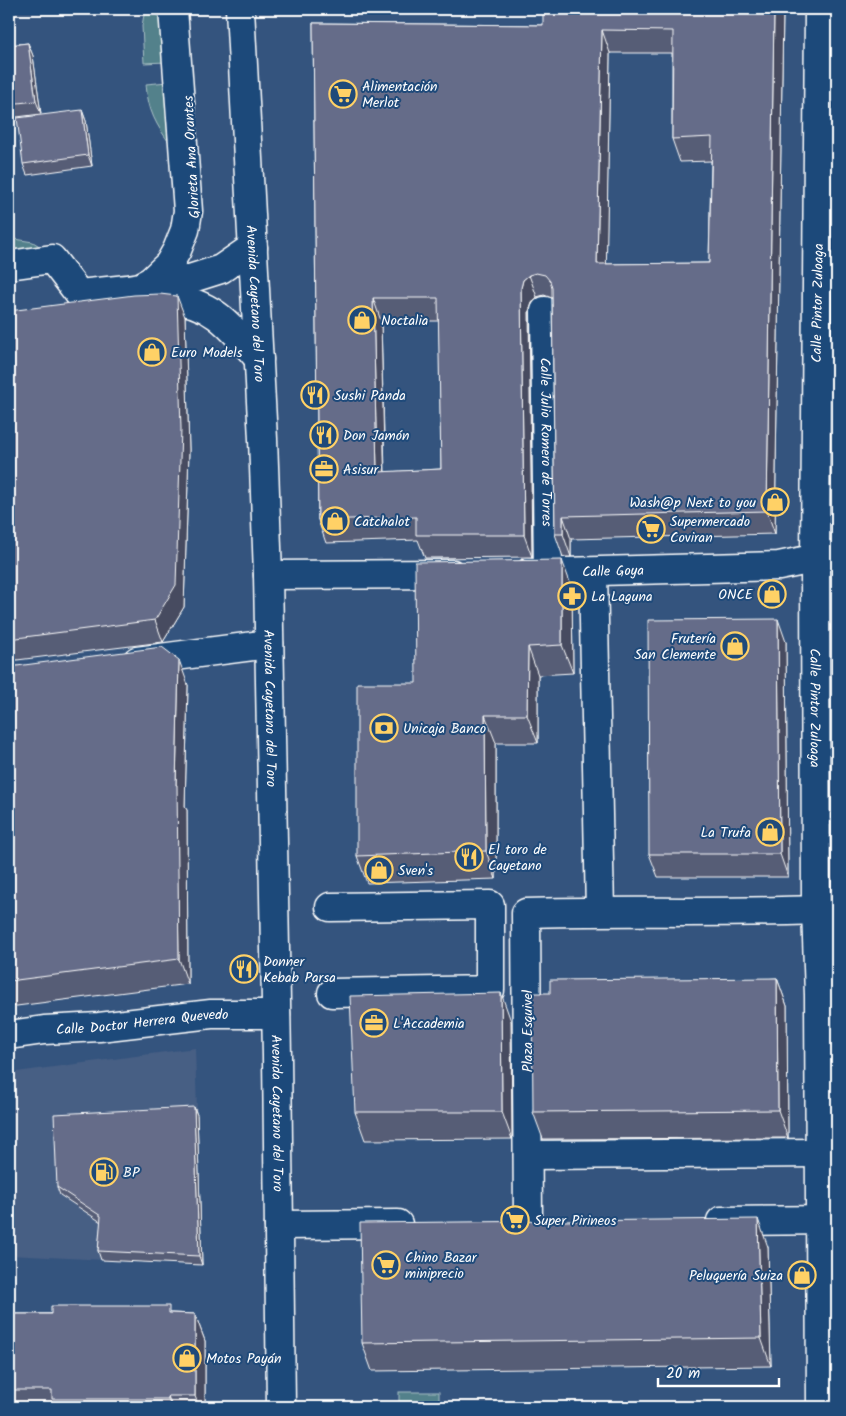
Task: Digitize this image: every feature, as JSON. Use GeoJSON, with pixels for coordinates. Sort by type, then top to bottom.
{"type":"FeatureCollection","features":[{"type":"Feature","properties":{"kind":"street","name":"Glorieta Ana Orantes"},"geometry":{"type":"LineString","coordinates":[[9,265],[52,259],[79,294],[140,287],[151,281],[169,264],[186,230],[188,211],[173,9]]}},
{"type":"Feature","properties":{"kind":"street","name":"Glorieta Ana Orantes"},"geometry":{"type":"LineString","coordinates":[[152,294],[185,253],[193,234],[196,212],[182,9]]}},
{"type":"Feature","properties":{"kind":"street","name":"Avenida Cayetano del Toro"},"geometry":{"type":"LineString","coordinates":[[240,9],[263,439],[268,575],[281,1407]]}},
{"type":"Feature","properties":{"kind":"street","name":"Calle Pintor Zuloaga"},"geometry":{"type":"LineString","coordinates":[[819,9],[826,556],[816,910],[828,995],[828,1107],[820,1153],[829,1220],[821,1407]]}},
{"type":"Feature","properties":{"kind":"street"},"geometry":{"type":"LineString","coordinates":[[63,311],[152,294],[220,269],[253,247]]}},
{"type":"Feature","properties":{"kind":"street"},"geometry":{"type":"LineString","coordinates":[[152,294],[190,302],[207,308],[227,322],[258,359]]}},
{"type":"Feature","properties":{"kind":"street","name":"Calle Julio Romero de Torres"},"geometry":{"type":"LineString","coordinates":[[545,311],[548,573]]}},
{"type":"Feature","properties":{"kind":"street","name":"Calle Goya"},"geometry":{"type":"LineString","coordinates":[[268,575],[548,573],[779,566],[826,556]]}},
{"type":"Feature","properties":{"kind":"street"},"geometry":{"type":"LineString","coordinates":[[593,572],[600,911]]}},
{"type":"Feature","properties":{"kind":"street"},"geometry":{"type":"LineString","coordinates":[[115,663],[270,644]]}},
{"type":"Feature","properties":{"kind":"street"},"geometry":{"type":"LineString","coordinates":[[330,907],[490,905],[490,990],[332,993]]}},
{"type":"Feature","properties":{"kind":"street","name":"Plaza Esquivel"},"geometry":{"type":"LineString","coordinates":[[528,1222],[526,913],[816,910]]}},
{"type":"Feature","properties":{"kind":"street","name":"Calle Doctor Herrera Quevedo"},"geometry":{"type":"LineString","coordinates":[[9,1035],[212,1014],[276,1014]]}},
{"type":"Feature","properties":{"kind":"street"},"geometry":{"type":"LineString","coordinates":[[528,1155],[820,1153]]}},
{"type":"Feature","properties":{"kind":"street"},"geometry":{"type":"LineString","coordinates":[[694,1221],[829,1220]]}},
{"type":"Feature","properties":{"kind":"street"},"geometry":{"type":"LineString","coordinates":[[499,1222],[557,1222]]}},
{"type":"Feature","properties":{"kind":"street"},"geometry":{"type":"LineString","coordinates":[[279,1225],[422,1224]]}},
{"type":"Feature","properties":{"kind":"shaded area","name":"BP"},"geometry":{"type":"Polygon","coordinates":[[[195,1048],[202,1265],[9,1255],[9,1073],[195,1048]]]}},
{"type":"Feature","properties":{"kind":"green space"},"geometry":{"type":"Polygon","coordinates":[[[145,9],[173,9],[171,145],[157,124],[149,102],[146,84],[168,82],[166,62],[144,63],[142,26],[145,9]]]}},
{"type":"Feature","properties":{"kind":"green space"},"geometry":{"type":"Polygon","coordinates":[[[9,238],[33,242],[49,252],[9,265],[9,238]]]}},
{"type":"Feature","properties":{"kind":"green space"},"geometry":{"type":"Polygon","coordinates":[[[399,1392],[439,1392],[439,1407],[399,1407],[399,1392]]]}},
{"type":"Feature","properties":{"kind":"building"},"geometry":{"type":"Polygon","coordinates":[[[543,9],[774,9],[767,511],[563,516],[563,534],[555,534],[552,288],[550,281],[545,275],[536,273],[529,275],[523,280],[521,288],[524,535],[416,535],[416,517],[318,520],[313,23],[543,25],[543,9]],[[602,30],[597,264],[709,263],[712,137],[672,139],[673,31],[602,30]],[[373,298],[377,472],[441,469],[438,298],[373,298]]]}},
{"type":"Feature","properties":{"kind":"building"},"geometry":{"type":"Polygon","coordinates":[[[28,43],[36,101],[9,104],[9,45],[28,43]]]}},
{"type":"Feature","properties":{"kind":"building"},"geometry":{"type":"Polygon","coordinates":[[[82,110],[88,155],[23,164],[17,118],[82,110]]]}},
{"type":"Feature","properties":{"kind":"building"},"geometry":{"type":"Polygon","coordinates":[[[160,294],[177,296],[181,429],[176,585],[155,620],[9,639],[9,311],[134,295],[160,294]]]}},
{"type":"Feature","properties":{"kind":"building"},"geometry":{"type":"Polygon","coordinates":[[[562,560],[562,645],[528,647],[527,715],[485,715],[486,851],[357,856],[357,683],[416,683],[415,562],[562,560]]]}},
{"type":"Feature","properties":{"kind":"building"},"geometry":{"type":"Polygon","coordinates":[[[778,619],[780,854],[649,854],[648,620],[778,619]]]}},
{"type":"Feature","properties":{"kind":"building"},"geometry":{"type":"Polygon","coordinates":[[[162,647],[179,660],[176,785],[179,959],[9,981],[9,667],[162,647]]]}},
{"type":"Feature","properties":{"kind":"building"},"geometry":{"type":"Polygon","coordinates":[[[777,978],[778,1110],[533,1112],[532,993],[550,993],[550,980],[777,978]]]}},
{"type":"Feature","properties":{"kind":"building"},"geometry":{"type":"Polygon","coordinates":[[[501,993],[502,1112],[355,1112],[350,996],[501,993]]]}},
{"type":"Feature","properties":{"kind":"building"},"geometry":{"type":"Polygon","coordinates":[[[194,1107],[199,1256],[98,1251],[101,1216],[57,1187],[54,1114],[194,1107]]]}},
{"type":"Feature","properties":{"kind":"building"},"geometry":{"type":"Polygon","coordinates":[[[758,1219],[761,1338],[362,1343],[360,1223],[758,1219]]]}},
{"type":"Feature","properties":{"kind":"building"},"geometry":{"type":"Polygon","coordinates":[[[51,1306],[169,1306],[169,1313],[195,1314],[195,1396],[168,1396],[168,1399],[52,1399],[52,1390],[9,1390],[9,1314],[51,1314],[51,1306]]]}},
{"type":"Feature","properties":{"kind":"place","name":"Alimentación Merlot"},"geometry":{"type":"Point","coordinates":[343,94]}},
{"type":"Feature","properties":{"kind":"place","name":"Noctalia"},"geometry":{"type":"Point","coordinates":[362,320]}},
{"type":"Feature","properties":{"kind":"place","name":"Euro Models"},"geometry":{"type":"Point","coordinates":[152,352]}},
{"type":"Feature","properties":{"kind":"place","name":"Sushi Panda"},"geometry":{"type":"Point","coordinates":[315,395]}},
{"type":"Feature","properties":{"kind":"place","name":"Don Jamón"},"geometry":{"type":"Point","coordinates":[324,435]}},
{"type":"Feature","properties":{"kind":"place","name":"Asisur"},"geometry":{"type":"Point","coordinates":[324,469]}},
{"type":"Feature","properties":{"kind":"place","name":"Wash@p Next to you"},"geometry":{"type":"Point","coordinates":[775,502]}},
{"type":"Feature","properties":{"kind":"place","name":"Catchalot"},"geometry":{"type":"Point","coordinates":[335,521]}},
{"type":"Feature","properties":{"kind":"place","name":"Supermercado Coviran"},"geometry":{"type":"Point","coordinates":[651,529]}},
{"type":"Feature","properties":{"kind":"place","name":"ONCE"},"geometry":{"type":"Point","coordinates":[772,594]}},
{"type":"Feature","properties":{"kind":"place","name":"La Laguna"},"geometry":{"type":"Point","coordinates":[572,596]}},
{"type":"Feature","properties":{"kind":"place","name":"Frutería San Clemente"},"geometry":{"type":"Point","coordinates":[735,646]}},
{"type":"Feature","properties":{"kind":"place","name":"Unicaja Banco"},"geometry":{"type":"Point","coordinates":[384,728]}},
{"type":"Feature","properties":{"kind":"place","name":"La Trufa"},"geometry":{"type":"Point","coordinates":[770,832]}},
{"type":"Feature","properties":{"kind":"place","name":"El toro de Cayetano"},"geometry":{"type":"Point","coordinates":[469,857]}},
{"type":"Feature","properties":{"kind":"place","name":"Sven's"},"geometry":{"type":"Point","coordinates":[379,870]}},
{"type":"Feature","properties":{"kind":"place","name":"Donner Kebab Parsa"},"geometry":{"type":"Point","coordinates":[244,969]}},
{"type":"Feature","properties":{"kind":"place","name":"L'Accademia"},"geometry":{"type":"Point","coordinates":[374,1023]}},
{"type":"Feature","properties":{"kind":"place","name":"BP"},"geometry":{"type":"Point","coordinates":[104,1172]}},
{"type":"Feature","properties":{"kind":"place","name":"Super Pirineos"},"geometry":{"type":"Point","coordinates":[515,1220]}},
{"type":"Feature","properties":{"kind":"place","name":"Chino Bazar miniprecio"},"geometry":{"type":"Point","coordinates":[386,1265]}},
{"type":"Feature","properties":{"kind":"place","name":"Peluquería Suiza"},"geometry":{"type":"Point","coordinates":[802,1275]}},
{"type":"Feature","properties":{"kind":"place","name":"Motos Payán"},"geometry":{"type":"Point","coordinates":[187,1358]}}]}
